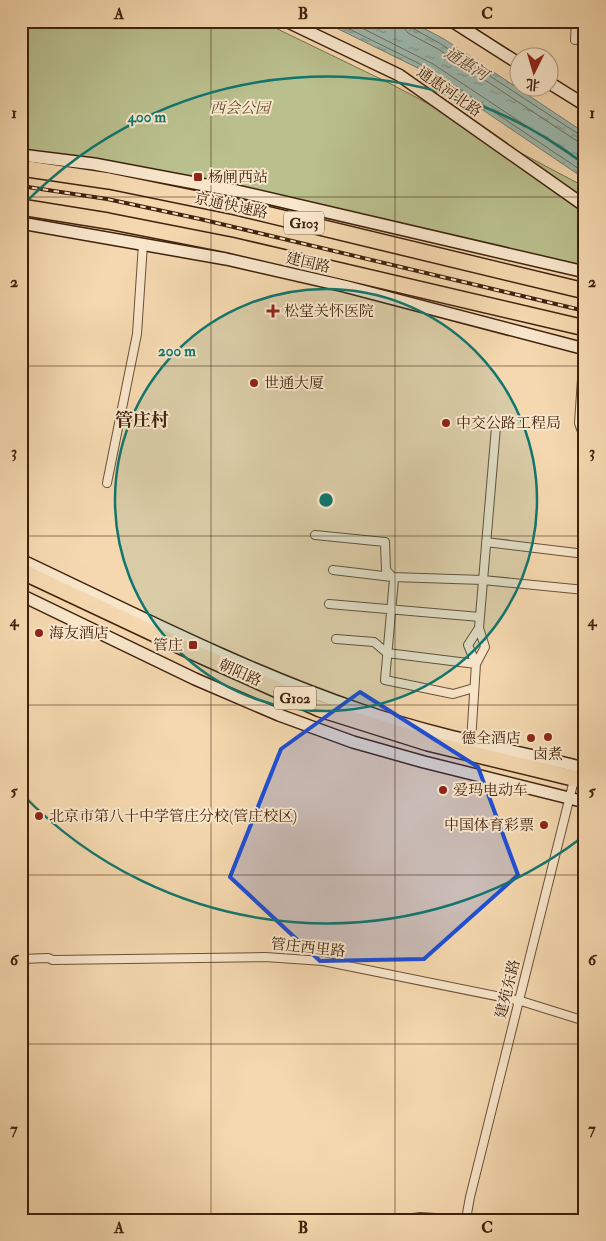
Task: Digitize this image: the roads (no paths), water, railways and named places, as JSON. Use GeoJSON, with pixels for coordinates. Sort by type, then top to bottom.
{"type":"FeatureCollection","features":[{"type":"Feature","properties":{"kind":"highway","name":"京通快速路"},"geometry":{"type":"LineString","coordinates":[[21,168],[109,180],[236,207],[585,291]]}},
{"type":"Feature","properties":{"kind":"highway"},"geometry":{"type":"LineString","coordinates":[[21,207],[108,221],[230,245],[585,328]]}},
{"type":"Feature","properties":{"kind":"highway"},"geometry":{"type":"LineString","coordinates":[[475,301],[585,338]]}},
{"type":"Feature","properties":{"kind":"highway","name":"朝阳路"},"geometry":{"type":"LineString","coordinates":[[21,571],[320,709],[428,743],[578,781]]}},
{"type":"Feature","properties":{"kind":"highway","name":"朝阳路"},"geometry":{"type":"LineString","coordinates":[[21,580],[239,682],[318,716],[426,750],[578,781]]}},
{"type":"Feature","properties":{"kind":"street","name":"通惠河北路"},"geometry":{"type":"LineString","coordinates":[[286,21],[399,74],[585,206]]}},
{"type":"Feature","properties":{"kind":"street"},"geometry":{"type":"LineString","coordinates":[[452,21],[508,57]]}},
{"type":"Feature","properties":{"kind":"street"},"geometry":{"type":"LineString","coordinates":[[575,40],[576,21]]}},
{"type":"Feature","properties":{"kind":"street"},"geometry":{"type":"LineString","coordinates":[[558,88],[585,105]]}},
{"type":"Feature","properties":{"kind":"street"},"geometry":{"type":"LineString","coordinates":[[21,155],[94,164],[237,191],[585,272]]}},
{"type":"Feature","properties":{"kind":"street","name":"建国路"},"geometry":{"type":"LineString","coordinates":[[21,223],[226,259],[344,286],[585,349]]}},
{"type":"Feature","properties":{"kind":"street"},"geometry":{"type":"LineString","coordinates":[[108,483],[137,334],[142,244]]}},
{"type":"Feature","properties":{"kind":"street"},"geometry":{"type":"LineString","coordinates":[[585,372],[582,379],[579,423],[585,440]]}},
{"type":"Feature","properties":{"kind":"street"},"geometry":{"type":"LineString","coordinates":[[471,741],[476,664],[485,647],[479,628],[496,427]]}},
{"type":"Feature","properties":{"kind":"street"},"geometry":{"type":"LineString","coordinates":[[315,536],[385,542],[386,570],[394,579],[385,680],[453,694],[474,688]]}},
{"type":"Feature","properties":{"kind":"street"},"geometry":{"type":"LineString","coordinates":[[486,542],[585,554]]}},
{"type":"Feature","properties":{"kind":"street","name":"朝阳路"},"geometry":{"type":"LineString","coordinates":[[21,560],[210,650],[293,686],[432,732],[471,741],[578,781]]}},
{"type":"Feature","properties":{"kind":"street"},"geometry":{"type":"LineString","coordinates":[[333,570],[392,577],[483,580],[585,590]]}},
{"type":"Feature","properties":{"kind":"street","name":"朝阳路"},"geometry":{"type":"LineString","coordinates":[[21,595],[195,679],[279,715],[352,742],[424,762],[578,781]]}},
{"type":"Feature","properties":{"kind":"street"},"geometry":{"type":"LineString","coordinates":[[329,604],[480,617]]}},
{"type":"Feature","properties":{"kind":"street"},"geometry":{"type":"LineString","coordinates":[[476,664],[468,645],[479,628]]}},
{"type":"Feature","properties":{"kind":"street"},"geometry":{"type":"LineString","coordinates":[[336,639],[374,642],[387,653],[476,664]]}},
{"type":"Feature","properties":{"kind":"street","name":"朝阳路"},"geometry":{"type":"LineString","coordinates":[[578,781],[585,802]]}},
{"type":"Feature","properties":{"kind":"street","name":"建苑东路"},"geometry":{"type":"LineString","coordinates":[[468,1219],[470,1197],[519,1001],[578,781]]}},
{"type":"Feature","properties":{"kind":"street","name":"管庄西里路"},"geometry":{"type":"LineString","coordinates":[[21,959],[265,957],[323,961],[519,1001],[585,1022]]}},
{"type":"Feature","properties":{"kind":"street"},"geometry":{"type":"LineString","coordinates":[[400,1220],[420,1217],[468,1219]]}},
{"type":"Feature","properties":{"kind":"water","name":"通惠河"},"geometry":{"type":"Polygon","coordinates":[[[322,21],[410,21],[444,39],[508,82],[508,98],[532,98],[585,133],[585,179],[428,73],[322,21]]]}},
{"type":"Feature","properties":{"kind":"railway"},"geometry":{"type":"LineString","coordinates":[[21,186],[107,199],[200,219],[585,311]]}},
{"type":"Feature","properties":{"kind":"place","name":"杨闸西站"},"geometry":{"type":"Point","coordinates":[198,177]}},
{"type":"Feature","properties":{"kind":"place","name":"松堂关怀医院"},"geometry":{"type":"Point","coordinates":[273,311]}},
{"type":"Feature","properties":{"kind":"place","name":"世通大厦"},"geometry":{"type":"Point","coordinates":[254,383]}},
{"type":"Feature","properties":{"kind":"place","name":"中交公路工程局"},"geometry":{"type":"Point","coordinates":[446,423]}},
{"type":"Feature","properties":{"kind":"place","name":"海友酒店"},"geometry":{"type":"Point","coordinates":[39,633]}},
{"type":"Feature","properties":{"kind":"place","name":"管庄"},"geometry":{"type":"Point","coordinates":[193,645]}},
{"type":"Feature","properties":{"kind":"place","name":"卤煮"},"geometry":{"type":"Point","coordinates":[548,737]}},
{"type":"Feature","properties":{"kind":"place","name":"德全酒店"},"geometry":{"type":"Point","coordinates":[531,738]}},
{"type":"Feature","properties":{"kind":"place","name":"爱玛电动车"},"geometry":{"type":"Point","coordinates":[443,790]}},
{"type":"Feature","properties":{"kind":"place","name":"北京市第八十中学管庄分校(管庄校区)"},"geometry":{"type":"Point","coordinates":[39,816]}},
{"type":"Feature","properties":{"kind":"place","name":"中国体育彩票"},"geometry":{"type":"Point","coordinates":[544,825]}},
{"type":"Feature","properties":{"kind":"district","name":"管庄村"},"geometry":{"type":"Point","coordinates":[142,420]}},
{"type":"Feature","properties":{"kind":"park label","name":"西会公园"},"geometry":{"type":"Point","coordinates":[240,108]}}]}
